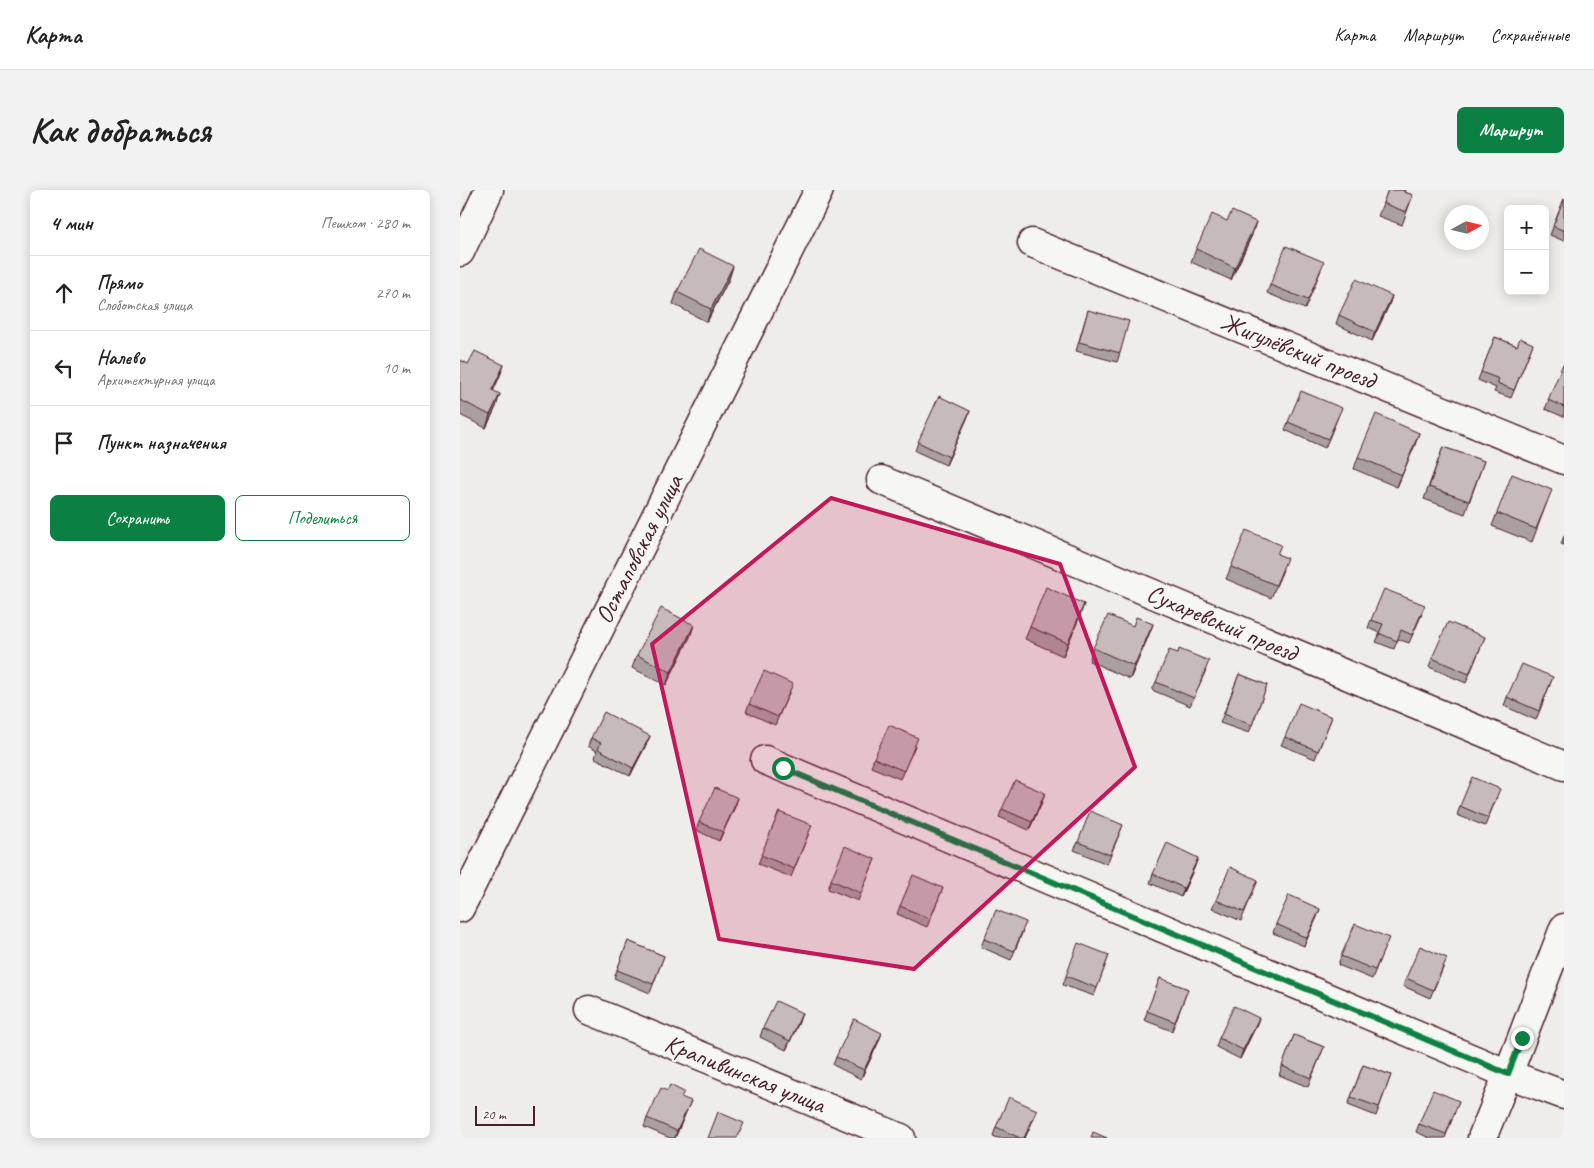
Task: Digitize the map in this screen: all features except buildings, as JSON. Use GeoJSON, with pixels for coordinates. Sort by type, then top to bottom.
{"type":"FeatureCollection","features":[{"type":"Feature","properties":{"kind":"street"},"geometry":{"type":"LineString","coordinates":[[460,252],[489,190]]}},
{"type":"Feature","properties":{"kind":"street","name":"Остаповская улица"},"geometry":{"type":"LineString","coordinates":[[460,908],[819,190]]}},
{"type":"Feature","properties":{"kind":"street","name":"Жигулёвский проезд"},"geometry":{"type":"LineString","coordinates":[[1032,243],[1564,460]]}},
{"type":"Feature","properties":{"kind":"street","name":"Сухаревский проезд"},"geometry":{"type":"LineString","coordinates":[[881,480],[1564,766]]}},
{"type":"Feature","properties":{"kind":"street"},"geometry":{"type":"LineString","coordinates":[[765,760],[1508,1074],[1564,1095]]}},
{"type":"Feature","properties":{"kind":"street"},"geometry":{"type":"LineString","coordinates":[[1482,1138],[1564,928]]}},
{"type":"Feature","properties":{"kind":"street","name":"Крапивинская улица"},"geometry":{"type":"LineString","coordinates":[[589,1010],[901,1138]]}},
{"type":"Feature","properties":{"kind":"highlighted area"},"geometry":{"type":"Polygon","coordinates":[[[831,498],[1060,564],[1135,767],[914,969],[719,939],[652,644],[831,498]]]}},
{"type":"Feature","properties":{"kind":"route"},"geometry":{"type":"LineString","coordinates":[[783,768],[1508,1074],[1522,1038]]}}]}
